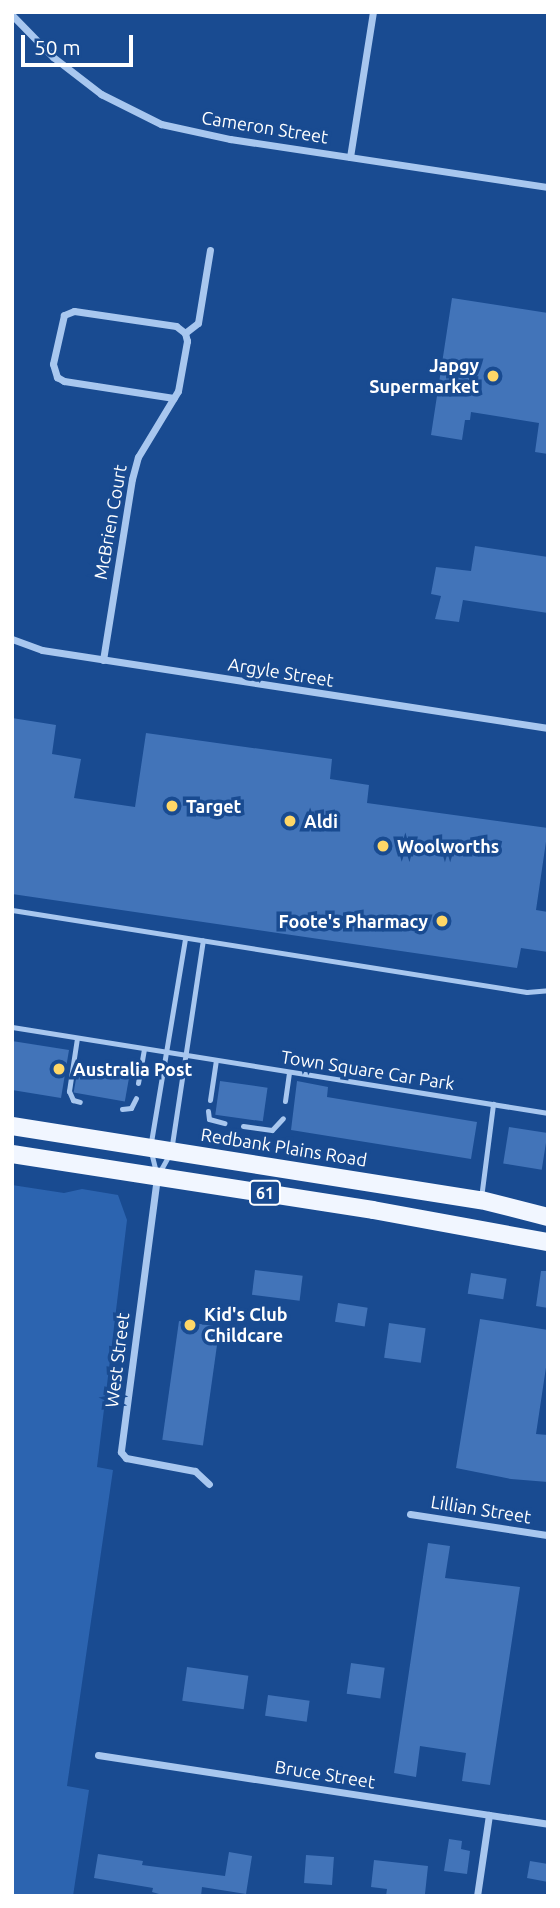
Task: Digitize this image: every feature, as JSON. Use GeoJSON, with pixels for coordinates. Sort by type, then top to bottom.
{"type":"FeatureCollection","features":[{"type":"Feature","properties":{"kind":"main road","name":"Redbank Plains Road"},"geometry":{"type":"LineString","coordinates":[[12,1126],[481,1200],[548,1217]]}},
{"type":"Feature","properties":{"kind":"main road","name":"61"},"geometry":{"type":"LineString","coordinates":[[12,1154],[548,1242]]}},
{"type":"Feature","properties":{"kind":"main road","name":"61"},"geometry":{"type":"LineString","coordinates":[[508,1208],[548,1206]]}},
{"type":"Feature","properties":{"kind":"street"},"geometry":{"type":"LineString","coordinates":[[350,157],[373,12]]}},
{"type":"Feature","properties":{"kind":"street","name":"Cameron Street"},"geometry":{"type":"LineString","coordinates":[[12,15],[53,57],[101,94],[161,124],[230,139],[548,187]]}},
{"type":"Feature","properties":{"kind":"street","name":"McBrien Court"},"geometry":{"type":"LineString","coordinates":[[103,660],[132,479],[138,457],[174,398],[183,375],[186,333],[198,323],[210,250]]}},
{"type":"Feature","properties":{"kind":"street"},"geometry":{"type":"LineString","coordinates":[[174,398],[65,381],[57,377],[53,364],[61,320],[74,311],[176,326],[186,333]]}},
{"type":"Feature","properties":{"kind":"street","name":"Argyle Street"},"geometry":{"type":"LineString","coordinates":[[12,639],[30,648],[548,728]]}},
{"type":"Feature","properties":{"kind":"street","name":"West Street"},"geometry":{"type":"LineString","coordinates":[[158,1176],[121,1452],[126,1458],[195,1471],[209,1484]]}},
{"type":"Feature","properties":{"kind":"street","name":"Lillian Street"},"geometry":{"type":"LineString","coordinates":[[410,1514],[548,1535]]}},
{"type":"Feature","properties":{"kind":"street","name":"Bruce Street"},"geometry":{"type":"LineString","coordinates":[[99,1755],[548,1824]]}},
{"type":"Feature","properties":{"kind":"street"},"geometry":{"type":"LineString","coordinates":[[477,1896],[489,1815]]}},
{"type":"Feature","properties":{"kind":"lane"},"geometry":{"type":"LineString","coordinates":[[12,910],[527,992],[548,990]]}},
{"type":"Feature","properties":{"kind":"lane"},"geometry":{"type":"LineString","coordinates":[[158,1176],[150,1148],[185,938]]}},
{"type":"Feature","properties":{"kind":"lane"},"geometry":{"type":"LineString","coordinates":[[158,1176],[171,1151],[203,940]]}},
{"type":"Feature","properties":{"kind":"lane","name":"Town Square Car Park"},"geometry":{"type":"LineString","coordinates":[[12,1027],[548,1113]]}},
{"type":"Feature","properties":{"kind":"lane"},"geometry":{"type":"LineString","coordinates":[[77,1038],[69,1091],[73,1100],[80,1102]]}},
{"type":"Feature","properties":{"kind":"lane"},"geometry":{"type":"LineString","coordinates":[[138,1083],[144,1049]]}},
{"type":"Feature","properties":{"kind":"lane"},"geometry":{"type":"LineString","coordinates":[[210,1100],[216,1060]]}},
{"type":"Feature","properties":{"kind":"lane"},"geometry":{"type":"LineString","coordinates":[[285,1101],[289,1072]]}},
{"type":"Feature","properties":{"kind":"lane"},"geometry":{"type":"LineString","coordinates":[[122,1109],[131,1108],[136,1098]]}},
{"type":"Feature","properties":{"kind":"lane"},"geometry":{"type":"LineString","coordinates":[[481,1200],[493,1104]]}},
{"type":"Feature","properties":{"kind":"lane"},"geometry":{"type":"LineString","coordinates":[[208,1111],[209,1119],[224,1123]]}},
{"type":"Feature","properties":{"kind":"lane"},"geometry":{"type":"LineString","coordinates":[[243,1126],[272,1130],[283,1118]]}},
{"type":"Feature","properties":{"kind":"shaded area"},"geometry":{"type":"Polygon","coordinates":[[[12,1185],[64,1193],[82,1189],[118,1195],[127,1220],[97,1467],[113,1470],[67,1786],[89,1790],[73,1896],[12,1896],[12,1185]]]}},
{"type":"Feature","properties":{"kind":"building"},"geometry":{"type":"Polygon","coordinates":[[[452,298],[548,313],[548,454],[535,452],[539,423],[471,412],[470,420],[465,420],[462,440],[431,435],[452,298]]]}},
{"type":"Feature","properties":{"kind":"building"},"geometry":{"type":"Polygon","coordinates":[[[475,546],[548,557],[548,613],[463,600],[459,622],[435,619],[441,596],[431,594],[436,567],[471,571],[475,546]]]}},
{"type":"Feature","properties":{"kind":"building"},"geometry":{"type":"Polygon","coordinates":[[[12,718],[56,725],[52,754],[81,759],[74,798],[135,807],[146,733],[332,759],[330,779],[369,785],[367,803],[548,828],[536,910],[548,912],[548,952],[521,948],[517,968],[12,894],[12,718]]]}},
{"type":"Feature","properties":{"kind":"building"},"geometry":{"type":"Polygon","coordinates":[[[12,1041],[69,1050],[61,1098],[12,1090],[12,1041]]]}},
{"type":"Feature","properties":{"kind":"building"},"geometry":{"type":"Polygon","coordinates":[[[79,1062],[130,1071],[125,1102],[74,1093],[79,1062]]]}},
{"type":"Feature","properties":{"kind":"building"},"geometry":{"type":"Polygon","coordinates":[[[220,1081],[268,1088],[263,1121],[215,1115],[220,1081]]]}},
{"type":"Feature","properties":{"kind":"building"},"geometry":{"type":"Polygon","coordinates":[[[297,1081],[328,1087],[327,1097],[477,1122],[471,1159],[291,1130],[297,1081]]]}},
{"type":"Feature","properties":{"kind":"building"},"geometry":{"type":"Polygon","coordinates":[[[509,1127],[548,1133],[542,1170],[503,1164],[509,1127]]]}},
{"type":"Feature","properties":{"kind":"building"},"geometry":{"type":"Polygon","coordinates":[[[255,1270],[303,1276],[300,1301],[252,1295],[255,1270]]]}},
{"type":"Feature","properties":{"kind":"building"},"geometry":{"type":"Polygon","coordinates":[[[541,1271],[548,1271],[548,1308],[536,1306],[541,1271]]]}},
{"type":"Feature","properties":{"kind":"building"},"geometry":{"type":"Polygon","coordinates":[[[471,1273],[507,1279],[503,1299],[468,1294],[471,1273]]]}},
{"type":"Feature","properties":{"kind":"building"},"geometry":{"type":"Polygon","coordinates":[[[338,1303],[368,1308],[365,1326],[335,1322],[338,1303]]]}},
{"type":"Feature","properties":{"kind":"building"},"geometry":{"type":"Polygon","coordinates":[[[480,1319],[548,1330],[548,1354],[536,1434],[548,1435],[548,1482],[511,1479],[456,1468],[480,1319]]]}},
{"type":"Feature","properties":{"kind":"building"},"geometry":{"type":"Polygon","coordinates":[[[179,1321],[220,1327],[203,1446],[162,1440],[179,1321]]]}},
{"type":"Feature","properties":{"kind":"building"},"geometry":{"type":"Polygon","coordinates":[[[389,1323],[426,1328],[421,1363],[384,1358],[389,1323]]]}},
{"type":"Feature","properties":{"kind":"building"},"geometry":{"type":"Polygon","coordinates":[[[428,1543],[450,1546],[445,1578],[520,1587],[490,1785],[462,1781],[466,1753],[420,1746],[416,1777],[394,1773],[428,1543]]]}},
{"type":"Feature","properties":{"kind":"building"},"geometry":{"type":"Polygon","coordinates":[[[351,1663],[385,1668],[380,1698],[347,1694],[351,1663]]]}},
{"type":"Feature","properties":{"kind":"building"},"geometry":{"type":"Polygon","coordinates":[[[187,1667],[248,1676],[244,1709],[182,1701],[187,1667]]]}},
{"type":"Feature","properties":{"kind":"building"},"geometry":{"type":"Polygon","coordinates":[[[268,1695],[310,1701],[307,1722],[265,1716],[268,1695]]]}},
{"type":"Feature","properties":{"kind":"building"},"geometry":{"type":"Polygon","coordinates":[[[449,1839],[462,1841],[461,1849],[470,1851],[467,1874],[444,1871],[449,1839]]]}},
{"type":"Feature","properties":{"kind":"building"},"geometry":{"type":"Polygon","coordinates":[[[229,1852],[252,1856],[246,1894],[202,1887],[201,1896],[166,1896],[152,1892],[153,1888],[94,1878],[98,1854],[143,1861],[142,1865],[225,1876],[229,1852]]]}},
{"type":"Feature","properties":{"kind":"building"},"geometry":{"type":"Polygon","coordinates":[[[306,1855],[334,1857],[332,1885],[304,1883],[306,1855]]]}},
{"type":"Feature","properties":{"kind":"building"},"geometry":{"type":"Polygon","coordinates":[[[374,1860],[428,1866],[425,1894],[386,1896],[387,1889],[371,1887],[374,1860]]]}},
{"type":"Feature","properties":{"kind":"building"},"geometry":{"type":"Polygon","coordinates":[[[530,1861],[548,1864],[548,1882],[527,1878],[530,1861]]]}},
{"type":"Feature","properties":{"kind":"place","name":"Japgy Supermarket"},"geometry":{"type":"Point","coordinates":[493,376]}},
{"type":"Feature","properties":{"kind":"place","name":"Target"},"geometry":{"type":"Point","coordinates":[172,806]}},
{"type":"Feature","properties":{"kind":"place","name":"Aldi"},"geometry":{"type":"Point","coordinates":[290,821]}},
{"type":"Feature","properties":{"kind":"place","name":"Woolworths"},"geometry":{"type":"Point","coordinates":[383,846]}},
{"type":"Feature","properties":{"kind":"place","name":"Foote's Pharmacy"},"geometry":{"type":"Point","coordinates":[442,921]}},
{"type":"Feature","properties":{"kind":"place","name":"Australia Post"},"geometry":{"type":"Point","coordinates":[59,1069]}},
{"type":"Feature","properties":{"kind":"place","name":"Kid's Club Childcare"},"geometry":{"type":"Point","coordinates":[190,1325]}}]}
